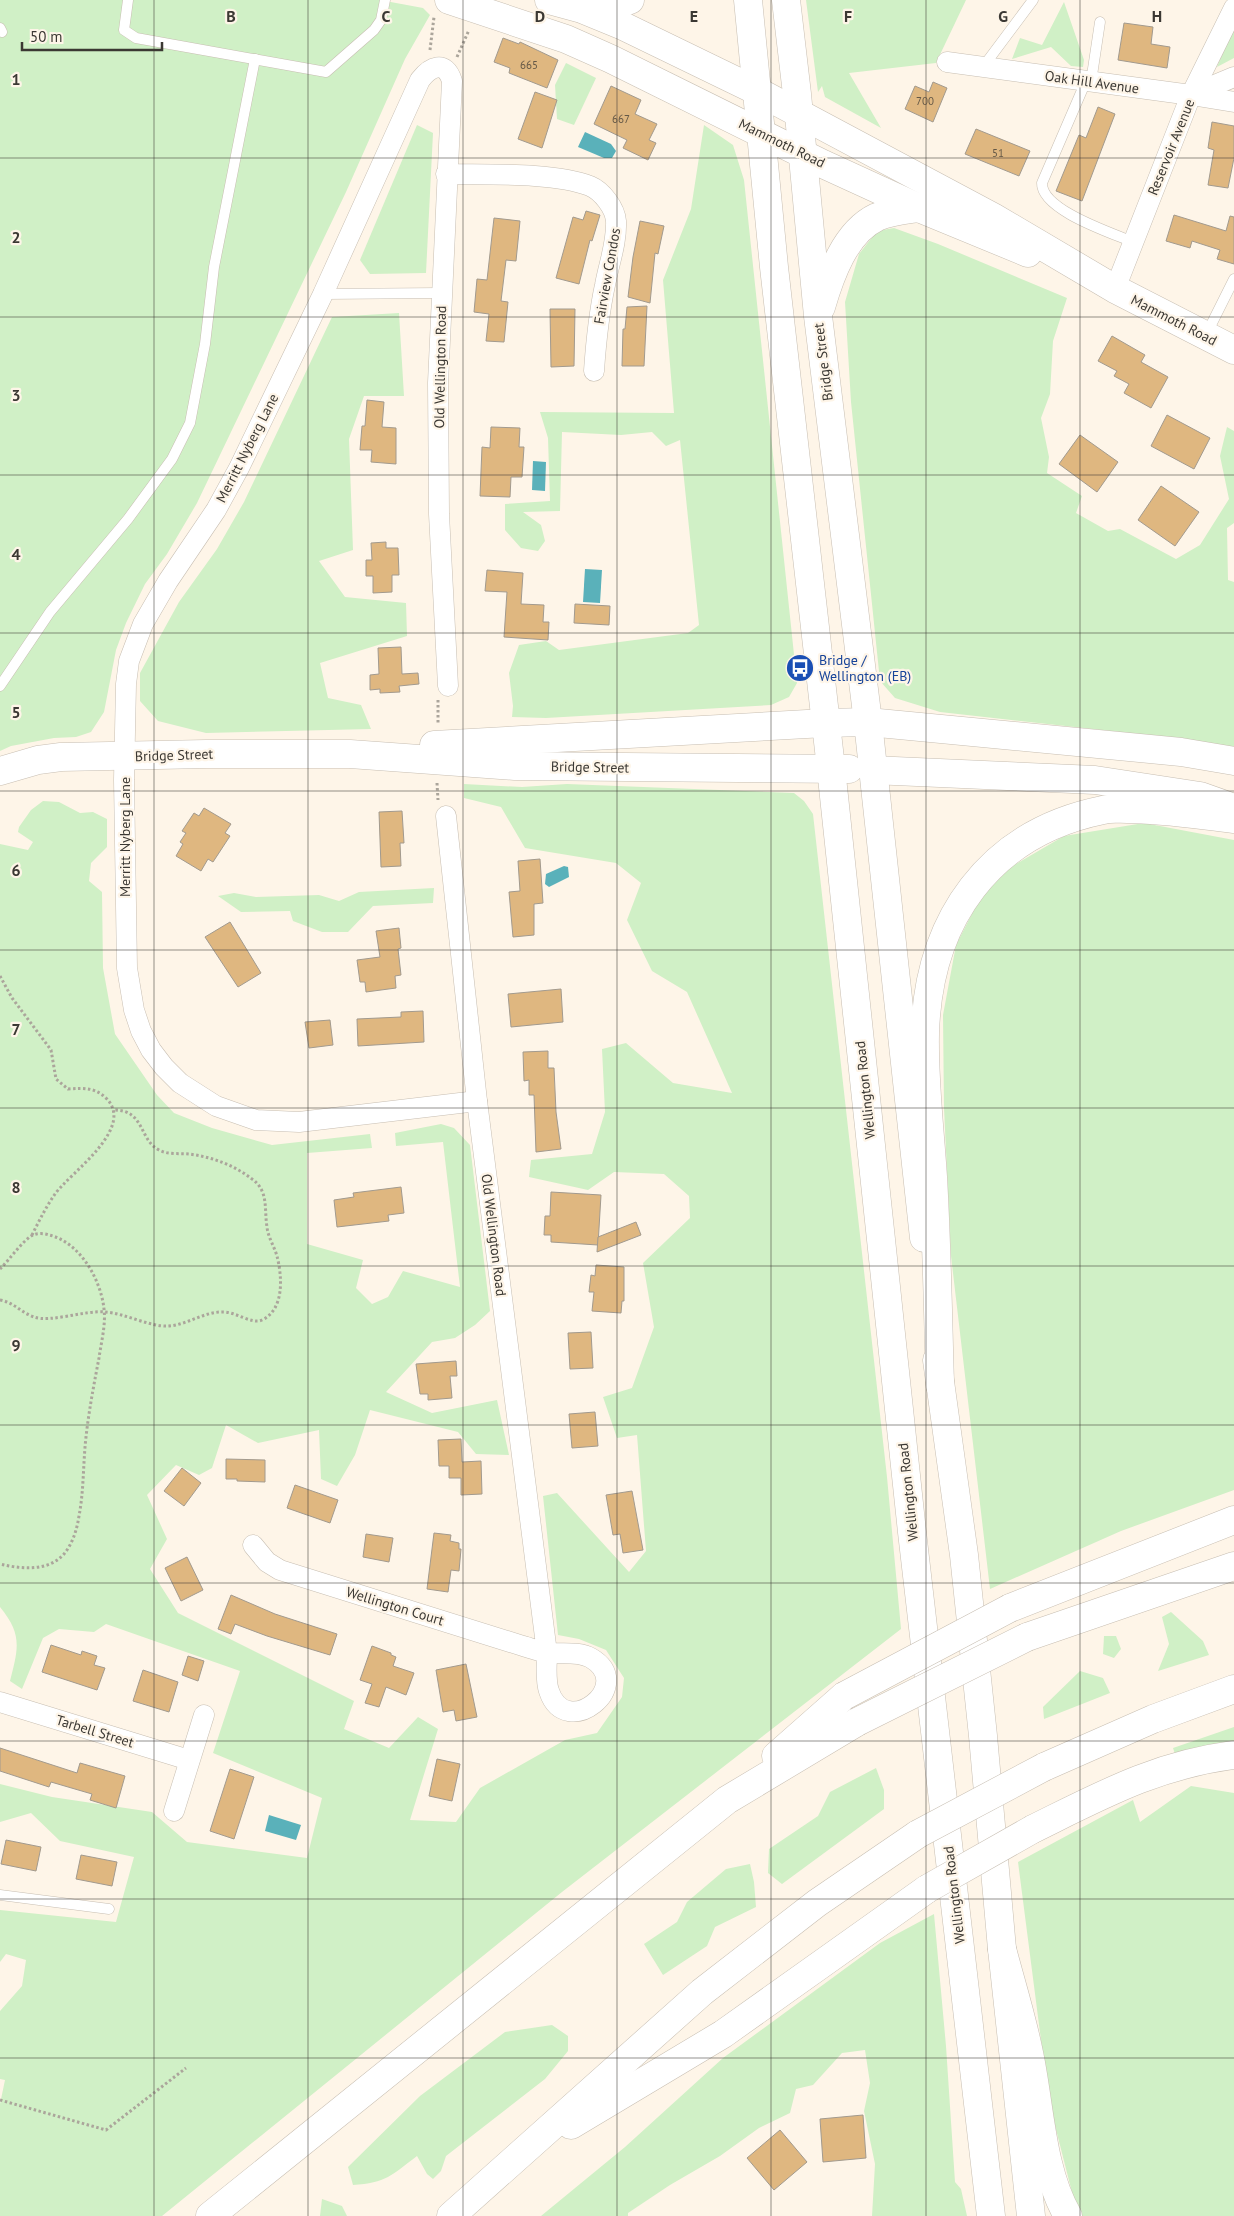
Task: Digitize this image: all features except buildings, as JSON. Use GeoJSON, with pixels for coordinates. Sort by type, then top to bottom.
{"type":"FeatureCollection","features":[{"type":"Feature","properties":{"kind":"main road","name":"Mammoth Road"},"geometry":{"type":"LineString","coordinates":[[549,0],[582,9],[621,25],[758,90],[993,217],[1115,289],[1234,350]]}},
{"type":"Feature","properties":{"kind":"main road"},"geometry":{"type":"LineString","coordinates":[[582,9],[614,6],[630,0]]}},
{"type":"Feature","properties":{"kind":"main road"},"geometry":{"type":"LineString","coordinates":[[748,0],[831,768]]}},
{"type":"Feature","properties":{"kind":"main road","name":"Bridge Street"},"geometry":{"type":"LineString","coordinates":[[0,772],[38,760],[206,754],[350,754],[515,766],[808,770],[831,768],[872,770],[868,722],[818,316],[799,112],[786,0]]}},
{"type":"Feature","properties":{"kind":"main road","name":"Mammoth Road"},"geometry":{"type":"LineString","coordinates":[[442,5],[566,39],[919,208],[1115,289]]}},
{"type":"Feature","properties":{"kind":"main road"},"geometry":{"type":"LineString","coordinates":[[762,133],[799,112]]}},
{"type":"Feature","properties":{"kind":"main road"},"geometry":{"type":"LineString","coordinates":[[818,316],[828,282],[840,257],[860,230],[875,218],[894,211],[919,208]]}},
{"type":"Feature","properties":{"kind":"main road"},"geometry":{"type":"LineString","coordinates":[[868,722],[1181,752],[1234,761]]}},
{"type":"Feature","properties":{"kind":"main road","name":"Bridge Street"},"geometry":{"type":"LineString","coordinates":[[350,754],[511,740],[868,722]]}},
{"type":"Feature","properties":{"kind":"main road","name":"Wellington Road"},"geometry":{"type":"LineString","coordinates":[[831,768],[912,1532],[991,2216]]}},
{"type":"Feature","properties":{"kind":"main road"},"geometry":{"type":"LineString","coordinates":[[1030,2216],[970,1612],[940,1385],[895,959],[872,770],[1095,780],[1200,796],[1234,808]]}},
{"type":"Feature","properties":{"kind":"main road"},"geometry":{"type":"LineString","coordinates":[[940,1385],[925,1033],[930,985],[938,955],[958,908],[982,876],[1014,846],[1064,821],[1105,809],[1140,809],[1234,819]]}},
{"type":"Feature","properties":{"kind":"main road"},"geometry":{"type":"LineString","coordinates":[[210,2216],[727,1800],[844,1696],[1010,1608],[1234,1520]]}},
{"type":"Feature","properties":{"kind":"main road"},"geometry":{"type":"LineString","coordinates":[[727,1800],[857,1722],[1027,1637],[1234,1566]]}},
{"type":"Feature","properties":{"kind":"main road"},"geometry":{"type":"LineString","coordinates":[[451,2216],[702,1992],[817,1903],[918,1834],[1044,1767],[1153,1719],[1234,1689]]}},
{"type":"Feature","properties":{"kind":"main road"},"geometry":{"type":"LineString","coordinates":[[514,2158],[723,2034],[927,1889],[1033,1828],[1120,1786],[1162,1770],[1204,1759],[1234,1755]]}},
{"type":"Feature","properties":{"kind":"main road"},"geometry":{"type":"LineString","coordinates":[[1002,1949],[1029,2052],[1049,2164],[1062,2206],[1068,2216]]}},
{"type":"Feature","properties":{"kind":"street","name":"Reservoir Avenue"},"geometry":{"type":"LineString","coordinates":[[1115,289],[1191,95],[1234,8]]}},
{"type":"Feature","properties":{"kind":"street","name":"Oak Hill Avenue"},"geometry":{"type":"LineString","coordinates":[[947,62],[1234,102]]}},
{"type":"Feature","properties":{"kind":"street"},"geometry":{"type":"LineString","coordinates":[[427,71],[436,67],[444,69],[450,74]]}},
{"type":"Feature","properties":{"kind":"street","name":"Merritt Nyberg Lane"},"geometry":{"type":"LineString","coordinates":[[427,71],[415,91],[323,294],[239,468],[216,510],[168,581],[143,624],[128,669],[124,757],[125,881],[130,989],[141,1031],[151,1050],[164,1067],[180,1082],[216,1106],[236,1114],[278,1122],[300,1122],[477,1101]]}},
{"type":"Feature","properties":{"kind":"street","name":"Old Wellington Road"},"geometry":{"type":"LineString","coordinates":[[448,686],[440,514],[438,383],[446,174],[452,107],[452,81],[450,74]]}},
{"type":"Feature","properties":{"kind":"street"},"geometry":{"type":"LineString","coordinates":[[1191,95],[1234,77]]}},
{"type":"Feature","properties":{"kind":"street","name":"Fairview Condos"},"geometry":{"type":"LineString","coordinates":[[446,174],[546,177],[568,181],[591,187],[612,206],[616,219],[616,239],[598,327],[594,371]]}},
{"type":"Feature","properties":{"kind":"street","name":"Old Wellington Road"},"geometry":{"type":"LineString","coordinates":[[446,816],[477,1101],[547,1652]]}},
{"type":"Feature","properties":{"kind":"street","name":"Wellington Court"},"geometry":{"type":"LineString","coordinates":[[253,1545],[267,1562],[280,1570],[547,1652]]}},
{"type":"Feature","properties":{"kind":"street","name":"Tarbell Street"},"geometry":{"type":"LineString","coordinates":[[0,1702],[189,1760]]}},
{"type":"Feature","properties":{"kind":"street"},"geometry":{"type":"LineString","coordinates":[[174,1811],[204,1715]]}},
{"type":"Feature","properties":{"kind":"lane"},"geometry":{"type":"LineString","coordinates":[[128,0],[124,30],[136,38],[326,72],[374,30],[382,20],[385,0]]}},
{"type":"Feature","properties":{"kind":"lane"},"geometry":{"type":"LineString","coordinates":[[983,67],[1033,0]]}},
{"type":"Feature","properties":{"kind":"lane"},"geometry":{"type":"LineString","coordinates":[[1100,22],[1089,82],[1042,184],[1042,189],[1044,194],[1065,213],[1133,242]]}},
{"type":"Feature","properties":{"kind":"lane"},"geometry":{"type":"LineString","coordinates":[[0,686],[50,612],[128,519],[172,459],[190,423],[205,344],[214,267],[255,59]]}},
{"type":"Feature","properties":{"kind":"lane"},"geometry":{"type":"LineString","coordinates":[[1206,336],[1234,279]]}},
{"type":"Feature","properties":{"kind":"lane"},"geometry":{"type":"LineString","coordinates":[[323,294],[441,293]]}},
{"type":"Feature","properties":{"kind":"lane"},"geometry":{"type":"LineString","coordinates":[[0,1896],[109,1909]]}},
{"type":"Feature","properties":{"kind":"path"},"geometry":{"type":"LineString","coordinates":[[427,71],[442,5]]}},
{"type":"Feature","properties":{"kind":"path"},"geometry":{"type":"LineString","coordinates":[[450,74],[471,26]]}},
{"type":"Feature","properties":{"kind":"path"},"geometry":{"type":"LineString","coordinates":[[438,729],[438,698],[448,686]]}},
{"type":"Feature","properties":{"kind":"path"},"geometry":{"type":"LineString","coordinates":[[0,976],[12,998],[50,1050],[56,1080],[68,1089],[89,1088],[99,1092],[114,1110],[129,1113],[136,1118],[152,1144],[159,1150],[202,1156],[222,1162],[254,1180],[262,1189],[266,1202],[267,1228],[277,1256],[280,1275],[280,1294],[275,1309],[261,1321],[252,1322],[238,1314],[224,1311],[209,1313],[175,1325],[165,1326],[104,1312],[45,1319],[34,1317],[0,1300]]}},
{"type":"Feature","properties":{"kind":"path"},"geometry":{"type":"LineString","coordinates":[[0,1269],[32,1235],[56,1193],[86,1164],[104,1140],[114,1120],[114,1110]]}},
{"type":"Feature","properties":{"kind":"path"},"geometry":{"type":"LineString","coordinates":[[0,1564],[20,1568],[36,1568],[51,1564],[62,1556],[71,1545],[80,1515],[86,1437],[103,1335],[104,1312],[102,1291],[93,1274],[73,1246],[64,1239],[43,1233],[32,1235]]}},
{"type":"Feature","properties":{"kind":"path"},"geometry":{"type":"LineString","coordinates":[[0,2100],[106,2130],[186,2068]]}},
{"type":"Feature","properties":{"kind":"green space"},"geometry":{"type":"Polygon","coordinates":[[[0,0],[380,0],[423,8],[430,15],[405,59],[346,192],[197,503],[167,554],[145,584],[126,623],[116,650],[104,712],[91,732],[76,737],[54,738],[11,746],[0,751],[0,0]]]}},
{"type":"Feature","properties":{"kind":"green space"},"geometry":{"type":"Polygon","coordinates":[[[806,0],[966,0],[936,63],[849,73],[881,128],[825,97],[822,86],[818,92],[806,0]]]}},
{"type":"Feature","properties":{"kind":"green space"},"geometry":{"type":"Polygon","coordinates":[[[1064,2],[1084,60],[1083,67],[1071,66],[1051,47],[1012,59],[1020,38],[1042,45],[1064,2]]]}},
{"type":"Feature","properties":{"kind":"green space"},"geometry":{"type":"Polygon","coordinates":[[[1234,25],[1234,58],[1217,67],[1234,25]]]}},
{"type":"Feature","properties":{"kind":"green space"},"geometry":{"type":"Polygon","coordinates":[[[566,63],[596,78],[574,125],[557,119],[555,85],[566,63]]]}},
{"type":"Feature","properties":{"kind":"green space"},"geometry":{"type":"Polygon","coordinates":[[[417,125],[433,133],[426,273],[370,274],[360,260],[417,125]]]}},
{"type":"Feature","properties":{"kind":"green space"},"geometry":{"type":"Polygon","coordinates":[[[704,125],[733,145],[744,180],[797,683],[789,697],[771,705],[546,718],[512,717],[513,706],[509,673],[519,645],[546,641],[559,650],[688,633],[699,625],[680,440],[666,446],[652,432],[621,435],[562,432],[560,511],[523,512],[541,525],[545,541],[538,551],[521,548],[505,530],[505,504],[550,501],[548,438],[540,412],[674,413],[663,280],[691,209],[704,125]]]}},
{"type":"Feature","properties":{"kind":"green space"},"geometry":{"type":"Polygon","coordinates":[[[894,228],[938,244],[1067,298],[1053,341],[1050,394],[1041,418],[1049,457],[1047,473],[1082,496],[1076,513],[1108,531],[1120,529],[1176,559],[1200,545],[1229,499],[1220,456],[1227,427],[1234,431],[1234,523],[1227,528],[1228,580],[1234,582],[1234,750],[1183,739],[940,712],[895,698],[880,681],[851,402],[845,302],[859,254],[877,231],[894,228]]]}},
{"type":"Feature","properties":{"kind":"green space"},"geometry":{"type":"Polygon","coordinates":[[[399,313],[404,396],[364,396],[349,439],[353,550],[319,561],[345,597],[406,603],[407,636],[320,663],[328,698],[361,705],[371,729],[206,733],[158,721],[140,701],[140,673],[179,602],[217,549],[244,502],[332,317],[399,313]]]}},
{"type":"Feature","properties":{"kind":"green space"},"geometry":{"type":"Polygon","coordinates":[[[464,784],[522,787],[567,784],[794,793],[804,801],[813,814],[887,1477],[901,1629],[562,1892],[162,2216],[0,2216],[0,2104],[5,2080],[0,2079],[0,2011],[22,1986],[26,1960],[6,1954],[0,1962],[0,1910],[116,1922],[134,1857],[60,1841],[31,1813],[0,1822],[0,1784],[52,1797],[152,1812],[187,1842],[307,1858],[322,1798],[213,1753],[240,1671],[106,1624],[94,1632],[59,1629],[43,1638],[22,1689],[10,1681],[17,1643],[12,1626],[0,1607],[0,844],[28,850],[33,842],[18,832],[19,827],[31,810],[43,801],[59,802],[80,813],[93,812],[107,819],[107,847],[91,863],[89,881],[102,892],[103,968],[115,1034],[157,1095],[174,1113],[212,1128],[272,1145],[370,1134],[372,1148],[307,1153],[307,1244],[363,1260],[356,1288],[372,1304],[388,1297],[403,1271],[460,1287],[443,1142],[396,1146],[395,1133],[441,1124],[454,1128],[470,1145],[490,1311],[475,1325],[455,1338],[432,1342],[386,1392],[432,1413],[497,1400],[509,1455],[476,1454],[458,1432],[370,1410],[355,1455],[337,1486],[321,1479],[319,1430],[258,1443],[226,1425],[212,1468],[199,1475],[176,1465],[147,1495],[167,1539],[150,1569],[178,1613],[354,1701],[344,1729],[389,1748],[418,1717],[438,1729],[410,1820],[456,1822],[480,1788],[565,1740],[597,1733],[622,1697],[624,1678],[606,1650],[579,1639],[558,1635],[543,1496],[557,1493],[629,1572],[646,1551],[637,1435],[617,1438],[603,1397],[632,1388],[654,1327],[643,1263],[690,1218],[689,1196],[664,1174],[614,1172],[588,1190],[529,1177],[531,1160],[592,1154],[605,1112],[602,1049],[626,1043],[673,1083],[732,1093],[687,992],[652,971],[627,920],[641,883],[616,863],[525,848],[501,807],[464,798],[464,784]]]}},
{"type":"Feature","properties":{"kind":"green space"},"geometry":{"type":"Polygon","coordinates":[[[1144,823],[1234,840],[1234,1490],[1121,1531],[990,1589],[951,1256],[944,1108],[943,1015],[956,945],[979,900],[1009,868],[1064,836],[1144,823]]]}},
{"type":"Feature","properties":{"kind":"green space"},"geometry":{"type":"Polygon","coordinates":[[[434,888],[433,903],[373,906],[348,932],[322,932],[293,921],[290,911],[241,912],[218,896],[234,893],[256,897],[319,895],[339,901],[359,892],[434,888]]]}},
{"type":"Feature","properties":{"kind":"green space"},"geometry":{"type":"Polygon","coordinates":[[[1171,1612],[1203,1641],[1209,1655],[1158,1671],[1169,1644],[1162,1617],[1171,1612]]]}},
{"type":"Feature","properties":{"kind":"green space"},"geometry":{"type":"Polygon","coordinates":[[[1104,1636],[1116,1636],[1121,1649],[1114,1658],[1103,1654],[1104,1636]]]}},
{"type":"Feature","properties":{"kind":"green space"},"geometry":{"type":"Polygon","coordinates":[[[1080,1671],[1103,1678],[1110,1693],[1044,1719],[1043,1707],[1080,1671]]]}},
{"type":"Feature","properties":{"kind":"green space"},"geometry":{"type":"Polygon","coordinates":[[[1234,1727],[1234,1748],[1176,1757],[1173,1748],[1234,1727]]]}},
{"type":"Feature","properties":{"kind":"green space"},"geometry":{"type":"Polygon","coordinates":[[[876,1768],[884,1790],[884,1809],[782,1884],[768,1873],[769,1849],[818,1816],[830,1792],[876,1768]]]}},
{"type":"Feature","properties":{"kind":"green space"},"geometry":{"type":"Polygon","coordinates":[[[1191,1786],[1234,1793],[1234,2216],[1078,2216],[1049,2102],[1018,1862],[1133,1800],[1140,1822],[1191,1786]]]}},
{"type":"Feature","properties":{"kind":"green space"},"geometry":{"type":"Polygon","coordinates":[[[750,1864],[756,1907],[715,1927],[707,1946],[663,1975],[644,1944],[677,1922],[687,1902],[726,1869],[750,1864]]]}},
{"type":"Feature","properties":{"kind":"green space"},"geometry":{"type":"Polygon","coordinates":[[[934,1914],[946,2046],[955,2182],[961,2189],[967,2216],[872,2216],[875,2164],[864,2111],[870,2083],[865,2050],[842,2053],[813,2085],[796,2089],[790,2113],[759,2128],[720,2156],[670,2185],[628,2213],[628,2216],[541,2216],[625,2147],[723,2058],[880,1943],[934,1914]]]}},
{"type":"Feature","properties":{"kind":"green space"},"geometry":{"type":"Polygon","coordinates":[[[552,2025],[568,2036],[568,2051],[545,2079],[446,2156],[441,2171],[433,2179],[427,2174],[417,2156],[388,2177],[373,2182],[353,2185],[348,2167],[420,2096],[505,2032],[552,2025]]]}},
{"type":"Feature","properties":{"kind":"green space"},"geometry":{"type":"Polygon","coordinates":[[[322,2199],[342,2206],[347,2216],[320,2216],[322,2199]]]}},
{"type":"Feature","properties":{"kind":"water"},"geometry":{"type":"Polygon","coordinates":[[[585,132],[611,144],[616,151],[612,158],[604,158],[578,147],[585,132]]]}},
{"type":"Feature","properties":{"kind":"water"},"geometry":{"type":"Polygon","coordinates":[[[533,461],[546,462],[545,491],[532,490],[533,461]]]}},
{"type":"Feature","properties":{"kind":"water"},"geometry":{"type":"Polygon","coordinates":[[[585,569],[602,570],[600,603],[583,602],[585,569]]]}},
{"type":"Feature","properties":{"kind":"water"},"geometry":{"type":"Polygon","coordinates":[[[564,866],[568,867],[569,877],[549,887],[545,884],[546,874],[564,866]]]}},
{"type":"Feature","properties":{"kind":"water"},"geometry":{"type":"Polygon","coordinates":[[[269,1815],[301,1825],[296,1840],[265,1831],[269,1815]]]}},
{"type":"Feature","properties":{"kind":"place","name":"Bridge / Wellington (EB)"},"geometry":{"type":"Point","coordinates":[800,668]}}]}
